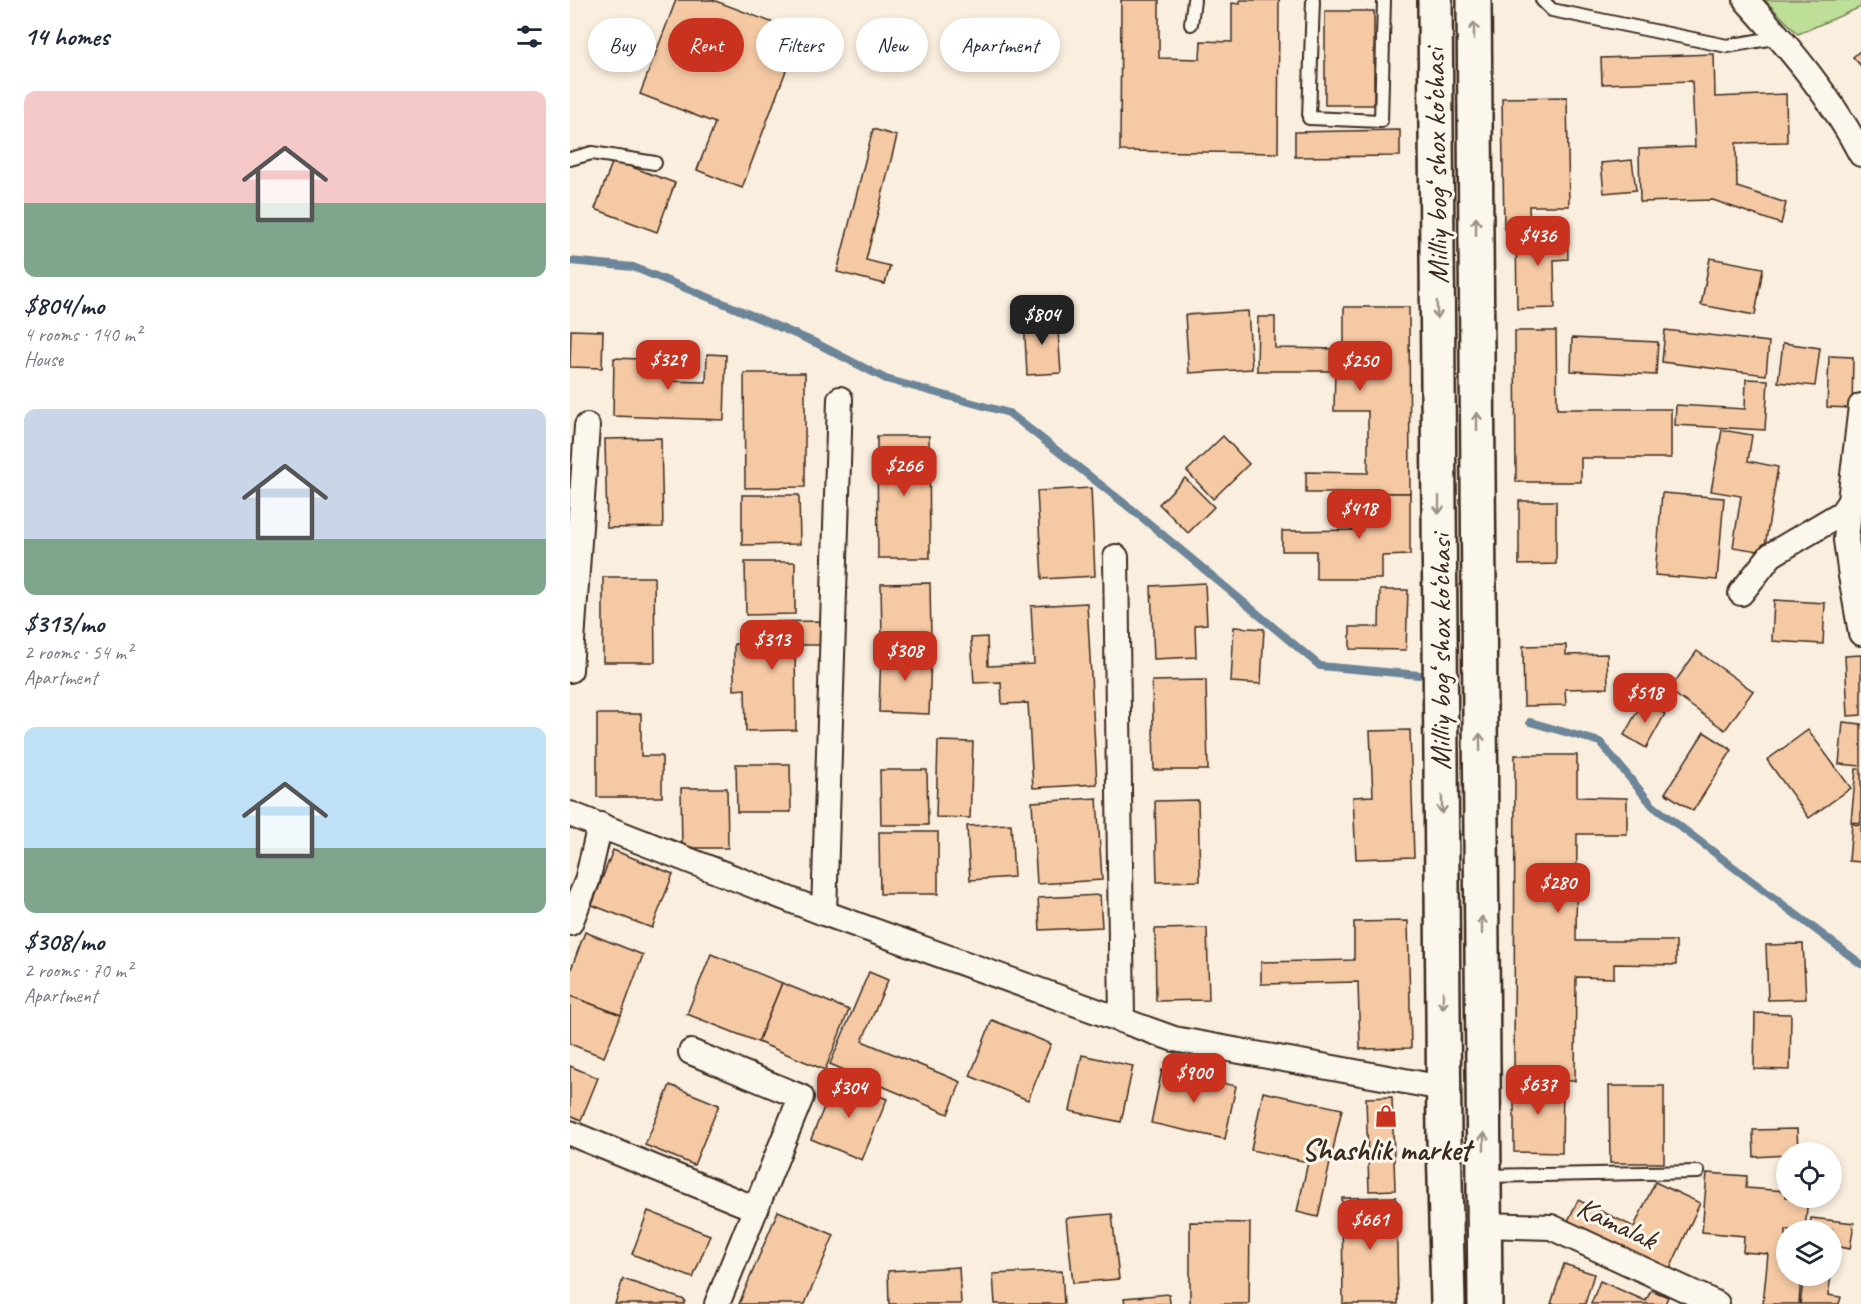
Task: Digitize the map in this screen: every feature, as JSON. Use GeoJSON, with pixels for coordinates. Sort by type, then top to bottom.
{"type":"FeatureCollection","features":[{"type":"Feature","properties":{"kind":"main road","name":"Milliy bog‘ shox ko‘chasi"},"geometry":{"type":"LineString","coordinates":[[1435,0],[1443,1088],[1448,1304]]}},
{"type":"Feature","properties":{"kind":"main road","name":"Milliy bog‘ shox ko‘chasi"},"geometry":{"type":"LineString","coordinates":[[1474,0],[1485,1304]]}},
{"type":"Feature","properties":{"kind":"main road"},"geometry":{"type":"LineString","coordinates":[[1439,470],[1478,470]]}},
{"type":"Feature","properties":{"kind":"main road"},"geometry":{"type":"LineString","coordinates":[[1442,844],[1481,843]]}},
{"type":"Feature","properties":{"kind":"street"},"geometry":{"type":"LineString","coordinates":[[1746,0],[1780,37],[1847,127],[1861,154]]}},
{"type":"Feature","properties":{"kind":"street"},"geometry":{"type":"LineString","coordinates":[[824,913],[840,399]]}},
{"type":"Feature","properties":{"kind":"street"},"geometry":{"type":"LineString","coordinates":[[1861,406],[1846,540],[1861,633]]}},
{"type":"Feature","properties":{"kind":"street"},"geometry":{"type":"LineString","coordinates":[[570,670],[587,426]]}},
{"type":"Feature","properties":{"kind":"street"},"geometry":{"type":"LineString","coordinates":[[1741,593],[1771,555],[1842,513],[1850,501]]}},
{"type":"Feature","properties":{"kind":"street"},"geometry":{"type":"LineString","coordinates":[[1116,557],[1122,1020]]}},
{"type":"Feature","properties":{"kind":"street"},"geometry":{"type":"LineString","coordinates":[[570,813],[824,913],[1174,1039],[1443,1088]]}},
{"type":"Feature","properties":{"kind":"street"},"geometry":{"type":"LineString","coordinates":[[570,923],[587,881],[600,825]]}},
{"type":"Feature","properties":{"kind":"street"},"geometry":{"type":"LineString","coordinates":[[691,1053],[801,1097],[717,1304]]}},
{"type":"Feature","properties":{"kind":"street"},"geometry":{"type":"LineString","coordinates":[[570,1133],[756,1209]]}},
{"type":"Feature","properties":{"kind":"street","name":"Kamalak"},"geometry":{"type":"LineString","coordinates":[[1484,1225],[1551,1227],[1717,1304]]}},
{"type":"Feature","properties":{"kind":"lane"},"geometry":{"type":"LineString","coordinates":[[1191,24],[1194,0]]}},
{"type":"Feature","properties":{"kind":"lane"},"geometry":{"type":"LineString","coordinates":[[1313,0],[1310,118],[1381,121],[1384,0]]}},
{"type":"Feature","properties":{"kind":"lane"},"geometry":{"type":"LineString","coordinates":[[1542,0],[1552,10],[1727,46],[1780,37]]}},
{"type":"Feature","properties":{"kind":"lane"},"geometry":{"type":"LineString","coordinates":[[570,159],[592,153],[655,163]]}},
{"type":"Feature","properties":{"kind":"lane"},"geometry":{"type":"LineString","coordinates":[[1484,1176],[1698,1172]]}},
{"type":"Feature","properties":{"kind":"green space"},"geometry":{"type":"Polygon","coordinates":[[[1765,0],[1861,0],[1861,7],[1798,34],[1765,0]]]}},
{"type":"Feature","properties":{"kind":"building"},"geometry":{"type":"Polygon","coordinates":[[[676,0],[713,0],[760,18],[756,18],[756,72],[785,72],[742,188],[697,170],[715,123],[640,94],[648,72],[656,72],[656,52],[668,21],[668,72],[744,72],[744,18],[669,18],[676,0]]]}},
{"type":"Feature","properties":{"kind":"building"},"geometry":{"type":"Polygon","coordinates":[[[1121,0],[1159,0],[1159,58],[1200,59],[1201,41],[1232,42],[1232,3],[1240,4],[1240,0],[1279,0],[1278,153],[1120,151],[1121,0]]]}},
{"type":"Feature","properties":{"kind":"building"},"geometry":{"type":"Polygon","coordinates":[[[1325,11],[1374,11],[1374,105],[1325,105],[1325,11]]]}},
{"type":"Feature","properties":{"kind":"building"},"geometry":{"type":"Polygon","coordinates":[[[1861,50],[1861,66],[1853,57],[1861,50]]]}},
{"type":"Feature","properties":{"kind":"building"},"geometry":{"type":"Polygon","coordinates":[[[1714,54],[1715,97],[1786,94],[1787,142],[1736,143],[1737,187],[1786,203],[1781,224],[1713,200],[1640,202],[1639,149],[1695,147],[1692,81],[1602,84],[1601,58],[1714,54]]]}},
{"type":"Feature","properties":{"kind":"building"},"geometry":{"type":"Polygon","coordinates":[[[1567,97],[1569,206],[1529,206],[1530,229],[1504,229],[1502,98],[1567,97]]]}},
{"type":"Feature","properties":{"kind":"building"},"geometry":{"type":"Polygon","coordinates":[[[873,129],[897,136],[866,260],[890,266],[885,284],[837,272],[873,129]]]}},
{"type":"Feature","properties":{"kind":"building"},"geometry":{"type":"Polygon","coordinates":[[[1400,130],[1400,156],[1295,157],[1295,132],[1400,130]]]}},
{"type":"Feature","properties":{"kind":"building"},"geometry":{"type":"Polygon","coordinates":[[[613,160],[675,183],[657,232],[595,209],[613,160]]]}},
{"type":"Feature","properties":{"kind":"building"},"geometry":{"type":"Polygon","coordinates":[[[1632,160],[1636,190],[1604,193],[1601,163],[1632,160]]]}},
{"type":"Feature","properties":{"kind":"building"},"geometry":{"type":"Polygon","coordinates":[[[1516,232],[1567,232],[1568,259],[1554,260],[1555,308],[1517,309],[1516,232]]]}},
{"type":"Feature","properties":{"kind":"building"},"geometry":{"type":"Polygon","coordinates":[[[1710,258],[1763,268],[1755,315],[1701,305],[1710,258]]]}},
{"type":"Feature","properties":{"kind":"building"},"geometry":{"type":"Polygon","coordinates":[[[1344,307],[1409,307],[1410,493],[1306,493],[1306,472],[1368,473],[1368,411],[1334,411],[1335,371],[1257,371],[1258,317],[1275,317],[1275,348],[1344,349],[1344,307]]]}},
{"type":"Feature","properties":{"kind":"building"},"geometry":{"type":"Polygon","coordinates":[[[1248,311],[1252,369],[1189,373],[1185,315],[1248,311]]]}},
{"type":"Feature","properties":{"kind":"building"},"geometry":{"type":"Polygon","coordinates":[[[1057,317],[1061,373],[1027,375],[1024,319],[1057,317]]]}},
{"type":"Feature","properties":{"kind":"building"},"geometry":{"type":"Polygon","coordinates":[[[571,330],[603,331],[602,368],[570,367],[571,330]]]}},
{"type":"Feature","properties":{"kind":"building"},"geometry":{"type":"Polygon","coordinates":[[[1665,330],[1769,342],[1766,375],[1662,362],[1665,330]]]}},
{"type":"Feature","properties":{"kind":"building"},"geometry":{"type":"Polygon","coordinates":[[[1515,331],[1556,331],[1557,409],[1671,409],[1671,458],[1581,458],[1581,482],[1516,482],[1515,331]]]}},
{"type":"Feature","properties":{"kind":"building"},"geometry":{"type":"Polygon","coordinates":[[[1572,338],[1658,342],[1656,375],[1571,371],[1572,338]]]}},
{"type":"Feature","properties":{"kind":"building"},"geometry":{"type":"Polygon","coordinates":[[[1783,343],[1820,348],[1815,386],[1778,382],[1783,343]]]}},
{"type":"Feature","properties":{"kind":"building"},"geometry":{"type":"Polygon","coordinates":[[[707,354],[726,355],[724,420],[613,416],[614,358],[665,360],[664,381],[706,382],[707,354]]]}},
{"type":"Feature","properties":{"kind":"building"},"geometry":{"type":"Polygon","coordinates":[[[1829,356],[1853,357],[1852,408],[1827,407],[1829,356]]]}},
{"type":"Feature","properties":{"kind":"building"},"geometry":{"type":"Polygon","coordinates":[[[744,373],[805,373],[805,487],[745,488],[744,373]]]}},
{"type":"Feature","properties":{"kind":"building"},"geometry":{"type":"Polygon","coordinates":[[[1746,379],[1768,380],[1765,430],[1675,425],[1676,405],[1745,409],[1746,379]]]}},
{"type":"Feature","properties":{"kind":"building"},"geometry":{"type":"Polygon","coordinates":[[[1722,430],[1752,435],[1748,461],[1778,467],[1764,552],[1733,547],[1741,496],[1711,491],[1722,430]]]}},
{"type":"Feature","properties":{"kind":"building"},"geometry":{"type":"Polygon","coordinates":[[[877,436],[929,436],[930,558],[878,558],[877,436]]]}},
{"type":"Feature","properties":{"kind":"building"},"geometry":{"type":"Polygon","coordinates":[[[1223,436],[1249,464],[1213,499],[1187,471],[1223,436]]]}},
{"type":"Feature","properties":{"kind":"building"},"geometry":{"type":"Polygon","coordinates":[[[661,438],[663,527],[607,528],[605,439],[661,438]]]}},
{"type":"Feature","properties":{"kind":"building"},"geometry":{"type":"Polygon","coordinates":[[[1185,478],[1214,507],[1188,533],[1159,504],[1185,478]]]}},
{"type":"Feature","properties":{"kind":"building"},"geometry":{"type":"Polygon","coordinates":[[[1091,488],[1095,576],[1042,579],[1037,491],[1091,488]]]}},
{"type":"Feature","properties":{"kind":"building"},"geometry":{"type":"Polygon","coordinates":[[[1362,493],[1410,493],[1410,555],[1382,556],[1382,579],[1316,579],[1316,551],[1282,551],[1282,531],[1362,530],[1362,493]]]}},
{"type":"Feature","properties":{"kind":"building"},"geometry":{"type":"Polygon","coordinates":[[[1662,493],[1724,498],[1717,580],[1655,575],[1662,493]]]}},
{"type":"Feature","properties":{"kind":"building"},"geometry":{"type":"Polygon","coordinates":[[[742,495],[799,495],[800,544],[742,545],[742,495]]]}},
{"type":"Feature","properties":{"kind":"building"},"geometry":{"type":"Polygon","coordinates":[[[1519,501],[1556,501],[1556,564],[1519,565],[1519,501]]]}},
{"type":"Feature","properties":{"kind":"building"},"geometry":{"type":"Polygon","coordinates":[[[745,562],[795,562],[795,614],[746,615],[745,562]]]}},
{"type":"Feature","properties":{"kind":"building"},"geometry":{"type":"Polygon","coordinates":[[[603,577],[654,577],[655,662],[603,662],[603,577]]]}},
{"type":"Feature","properties":{"kind":"building"},"geometry":{"type":"Polygon","coordinates":[[[930,583],[931,639],[882,639],[881,584],[930,583]]]}},
{"type":"Feature","properties":{"kind":"building"},"geometry":{"type":"Polygon","coordinates":[[[1205,583],[1207,624],[1195,625],[1196,657],[1154,659],[1151,586],[1205,583]]]}},
{"type":"Feature","properties":{"kind":"building"},"geometry":{"type":"Polygon","coordinates":[[[1380,590],[1408,590],[1406,650],[1350,649],[1350,627],[1379,627],[1380,590]]]}},
{"type":"Feature","properties":{"kind":"building"},"geometry":{"type":"Polygon","coordinates":[[[1774,600],[1825,603],[1823,644],[1772,641],[1774,600]]]}},
{"type":"Feature","properties":{"kind":"building"},"geometry":{"type":"Polygon","coordinates":[[[1087,603],[1097,784],[1033,788],[1028,703],[1002,704],[1001,682],[974,683],[971,638],[987,637],[988,666],[1034,664],[1031,606],[1087,603]]]}},
{"type":"Feature","properties":{"kind":"building"},"geometry":{"type":"Polygon","coordinates":[[[824,621],[824,645],[795,645],[796,730],[746,731],[745,689],[734,690],[734,644],[746,644],[746,622],[824,621]]]}},
{"type":"Feature","properties":{"kind":"building"},"geometry":{"type":"Polygon","coordinates":[[[1234,627],[1264,629],[1261,684],[1231,682],[1234,627]]]}},
{"type":"Feature","properties":{"kind":"building"},"geometry":{"type":"Polygon","coordinates":[[[1566,645],[1566,655],[1607,654],[1608,688],[1565,689],[1566,705],[1524,706],[1523,646],[1566,645]]]}},
{"type":"Feature","properties":{"kind":"building"},"geometry":{"type":"Polygon","coordinates":[[[881,651],[931,653],[929,714],[879,712],[881,651]]]}},
{"type":"Feature","properties":{"kind":"building"},"geometry":{"type":"Polygon","coordinates":[[[1697,651],[1753,691],[1725,730],[1669,690],[1697,651]]]}},
{"type":"Feature","properties":{"kind":"building"},"geometry":{"type":"Polygon","coordinates":[[[1861,655],[1861,715],[1848,716],[1845,656],[1861,655]]]}},
{"type":"Feature","properties":{"kind":"building"},"geometry":{"type":"Polygon","coordinates":[[[1206,680],[1208,770],[1154,770],[1152,681],[1206,680]]]}},
{"type":"Feature","properties":{"kind":"building"},"geometry":{"type":"Polygon","coordinates":[[[1643,701],[1665,714],[1646,748],[1624,735],[1643,701]]]}},
{"type":"Feature","properties":{"kind":"building"},"geometry":{"type":"Polygon","coordinates":[[[597,714],[641,714],[641,756],[662,756],[662,797],[597,797],[597,714]]]}},
{"type":"Feature","properties":{"kind":"building"},"geometry":{"type":"Polygon","coordinates":[[[1843,722],[1861,724],[1861,766],[1839,764],[1843,722]]]}},
{"type":"Feature","properties":{"kind":"building"},"geometry":{"type":"Polygon","coordinates":[[[1410,730],[1414,857],[1356,859],[1353,797],[1373,796],[1370,731],[1410,730]]]}},
{"type":"Feature","properties":{"kind":"building"},"geometry":{"type":"Polygon","coordinates":[[[1808,730],[1851,788],[1809,818],[1767,760],[1808,730]]]}},
{"type":"Feature","properties":{"kind":"building"},"geometry":{"type":"Polygon","coordinates":[[[1704,732],[1732,750],[1693,811],[1665,793],[1704,732]]]}},
{"type":"Feature","properties":{"kind":"building"},"geometry":{"type":"Polygon","coordinates":[[[938,741],[973,742],[970,818],[936,817],[938,741]]]}},
{"type":"Feature","properties":{"kind":"building"},"geometry":{"type":"Polygon","coordinates":[[[1515,755],[1577,755],[1577,797],[1627,798],[1627,834],[1577,834],[1576,941],[1676,941],[1676,965],[1614,964],[1614,978],[1576,977],[1575,1081],[1514,1080],[1515,755]]]}},
{"type":"Feature","properties":{"kind":"building"},"geometry":{"type":"Polygon","coordinates":[[[736,764],[790,764],[791,812],[737,812],[736,764]]]}},
{"type":"Feature","properties":{"kind":"building"},"geometry":{"type":"Polygon","coordinates":[[[1856,769],[1861,769],[1861,823],[1851,822],[1856,769]]]}},
{"type":"Feature","properties":{"kind":"building"},"geometry":{"type":"Polygon","coordinates":[[[880,770],[927,770],[928,825],[881,825],[880,770]]]}},
{"type":"Feature","properties":{"kind":"building"},"geometry":{"type":"Polygon","coordinates":[[[681,788],[727,788],[728,848],[682,848],[681,788]]]}},
{"type":"Feature","properties":{"kind":"building"},"geometry":{"type":"Polygon","coordinates":[[[1097,798],[1102,880],[1037,884],[1032,802],[1097,798]]]}},
{"type":"Feature","properties":{"kind":"building"},"geometry":{"type":"Polygon","coordinates":[[[1198,800],[1200,881],[1157,882],[1155,801],[1198,800]]]}},
{"type":"Feature","properties":{"kind":"building"},"geometry":{"type":"Polygon","coordinates":[[[1011,824],[1014,877],[970,880],[967,826],[1011,824]]]}},
{"type":"Feature","properties":{"kind":"building"},"geometry":{"type":"Polygon","coordinates":[[[1852,824],[1861,825],[1861,862],[1849,861],[1852,824]]]}},
{"type":"Feature","properties":{"kind":"building"},"geometry":{"type":"Polygon","coordinates":[[[879,832],[938,832],[938,894],[880,894],[879,832]]]}},
{"type":"Feature","properties":{"kind":"building"},"geometry":{"type":"Polygon","coordinates":[[[613,850],[673,874],[652,928],[592,905],[613,850]]]}},
{"type":"Feature","properties":{"kind":"building"},"geometry":{"type":"Polygon","coordinates":[[[1100,895],[1102,927],[1040,930],[1038,898],[1100,895]]]}},
{"type":"Feature","properties":{"kind":"building"},"geometry":{"type":"Polygon","coordinates":[[[1408,921],[1411,1048],[1360,1049],[1358,982],[1261,984],[1261,962],[1354,960],[1354,922],[1408,921]]]}},
{"type":"Feature","properties":{"kind":"building"},"geometry":{"type":"Polygon","coordinates":[[[1207,928],[1209,1000],[1156,1001],[1155,929],[1207,928]]]}},
{"type":"Feature","properties":{"kind":"building"},"geometry":{"type":"Polygon","coordinates":[[[585,932],[643,955],[621,1015],[570,996],[570,972],[585,932]]]}},
{"type":"Feature","properties":{"kind":"building"},"geometry":{"type":"Polygon","coordinates":[[[1803,944],[1806,999],[1768,1000],[1766,945],[1803,944]]]}},
{"type":"Feature","properties":{"kind":"building"},"geometry":{"type":"Polygon","coordinates":[[[711,954],[782,983],[758,1042],[687,1014],[711,954]]]}},
{"type":"Feature","properties":{"kind":"building"},"geometry":{"type":"Polygon","coordinates":[[[869,972],[888,980],[862,1041],[961,1082],[948,1114],[830,1064],[869,972]]]}},
{"type":"Feature","properties":{"kind":"building"},"geometry":{"type":"Polygon","coordinates":[[[782,983],[849,1010],[825,1070],[758,1042],[782,983]]]}},
{"type":"Feature","properties":{"kind":"building"},"geometry":{"type":"Polygon","coordinates":[[[570,996],[621,1015],[604,1057],[570,1044],[570,996]]]}},
{"type":"Feature","properties":{"kind":"building"},"geometry":{"type":"Polygon","coordinates":[[[1755,1013],[1791,1014],[1790,1070],[1754,1069],[1755,1013]]]}},
{"type":"Feature","properties":{"kind":"building"},"geometry":{"type":"Polygon","coordinates":[[[992,1020],[1051,1044],[1028,1100],[970,1076],[992,1020]]]}},
{"type":"Feature","properties":{"kind":"building"},"geometry":{"type":"Polygon","coordinates":[[[1082,1055],[1133,1066],[1121,1122],[1070,1111],[1082,1055]]]}},
{"type":"Feature","properties":{"kind":"building"},"geometry":{"type":"Polygon","coordinates":[[[570,1066],[598,1078],[581,1120],[570,1115],[570,1066]]]}},
{"type":"Feature","properties":{"kind":"building"},"geometry":{"type":"Polygon","coordinates":[[[1162,1070],[1236,1086],[1225,1139],[1151,1123],[1162,1070]]]}},
{"type":"Feature","properties":{"kind":"building"},"geometry":{"type":"Polygon","coordinates":[[[836,1078],[887,1099],[862,1160],[811,1139],[836,1078]]]}},
{"type":"Feature","properties":{"kind":"building"},"geometry":{"type":"Polygon","coordinates":[[[1514,1080],[1563,1080],[1562,1153],[1514,1152],[1514,1080]]]}},
{"type":"Feature","properties":{"kind":"building"},"geometry":{"type":"Polygon","coordinates":[[[670,1085],[719,1105],[694,1165],[645,1145],[670,1085]]]}},
{"type":"Feature","properties":{"kind":"building"},"geometry":{"type":"Polygon","coordinates":[[[1609,1086],[1664,1086],[1664,1163],[1610,1163],[1609,1086]]]}},
{"type":"Feature","properties":{"kind":"building"},"geometry":{"type":"Polygon","coordinates":[[[1263,1092],[1342,1109],[1318,1217],[1297,1212],[1308,1162],[1251,1150],[1263,1092]]]}},
{"type":"Feature","properties":{"kind":"building"},"geometry":{"type":"Polygon","coordinates":[[[1392,1097],[1395,1190],[1369,1191],[1366,1098],[1392,1097]]]}},
{"type":"Feature","properties":{"kind":"building"},"geometry":{"type":"Polygon","coordinates":[[[1797,1129],[1798,1142],[1776,1142],[1776,1156],[1754,1157],[1753,1130],[1797,1129]]]}},
{"type":"Feature","properties":{"kind":"building"},"geometry":{"type":"Polygon","coordinates":[[[1707,1173],[1747,1176],[1746,1188],[1776,1190],[1776,1208],[1807,1208],[1806,1220],[1776,1220],[1776,1286],[1800,1286],[1799,1304],[1763,1304],[1768,1254],[1743,1252],[1744,1236],[1702,1232],[1707,1173]]]}},
{"type":"Feature","properties":{"kind":"building"},"geometry":{"type":"Polygon","coordinates":[[[1655,1182],[1700,1203],[1669,1271],[1567,1223],[1578,1200],[1634,1227],[1655,1182]]]}},
{"type":"Feature","properties":{"kind":"building"},"geometry":{"type":"Polygon","coordinates":[[[1396,1197],[1398,1304],[1343,1304],[1342,1198],[1396,1197]]]}},
{"type":"Feature","properties":{"kind":"building"},"geometry":{"type":"Polygon","coordinates":[[[648,1211],[710,1235],[693,1278],[632,1254],[648,1211]]]}},
{"type":"Feature","properties":{"kind":"building"},"geometry":{"type":"Polygon","coordinates":[[[778,1211],[834,1235],[805,1304],[739,1304],[778,1211]]]}},
{"type":"Feature","properties":{"kind":"building"},"geometry":{"type":"Polygon","coordinates":[[[1112,1214],[1119,1279],[1073,1283],[1066,1218],[1112,1214]]]}},
{"type":"Feature","properties":{"kind":"building"},"geometry":{"type":"Polygon","coordinates":[[[1190,1222],[1250,1223],[1249,1304],[1190,1304],[1190,1222]]]}},
{"type":"Feature","properties":{"kind":"building"},"geometry":{"type":"Polygon","coordinates":[[[1842,1222],[1854,1223],[1850,1249],[1842,1247],[1842,1222]]]}},
{"type":"Feature","properties":{"kind":"building"},"geometry":{"type":"Polygon","coordinates":[[[1564,1264],[1594,1274],[1585,1304],[1551,1304],[1564,1264]]]}},
{"type":"Feature","properties":{"kind":"building"},"geometry":{"type":"Polygon","coordinates":[[[959,1267],[961,1304],[889,1304],[888,1271],[959,1267]]]}},
{"type":"Feature","properties":{"kind":"building"},"geometry":{"type":"Polygon","coordinates":[[[1062,1271],[1064,1304],[995,1304],[993,1274],[1062,1271]]]}},
{"type":"Feature","properties":{"kind":"building"},"geometry":{"type":"Polygon","coordinates":[[[623,1279],[685,1300],[684,1304],[615,1304],[623,1279]]]}},
{"type":"Feature","properties":{"kind":"building"},"geometry":{"type":"Polygon","coordinates":[[[1600,1281],[1646,1301],[1651,1290],[1668,1297],[1665,1304],[1591,1304],[1600,1281]]]}},
{"type":"Feature","properties":{"kind":"building"},"geometry":{"type":"Polygon","coordinates":[[[1802,1286],[1829,1286],[1828,1295],[1841,1297],[1839,1304],[1800,1304],[1802,1286]]]}},
{"type":"Feature","properties":{"kind":"building"},"geometry":{"type":"Polygon","coordinates":[[[1169,1294],[1170,1304],[1125,1304],[1124,1298],[1169,1294]]]}},
{"type":"Feature","properties":{"kind":"waterway"},"geometry":{"type":"LineString","coordinates":[[570,261],[633,267],[816,343],[886,379],[1009,413],[1139,515],[1320,666],[1419,675]]}},
{"type":"Feature","properties":{"kind":"waterway"},"geometry":{"type":"LineString","coordinates":[[1530,722],[1600,742],[1653,806],[1861,964]]}},
{"type":"Feature","properties":{"kind":"place","name":"Shashlik market"},"geometry":{"type":"Point","coordinates":[1386,1116]}}]}
